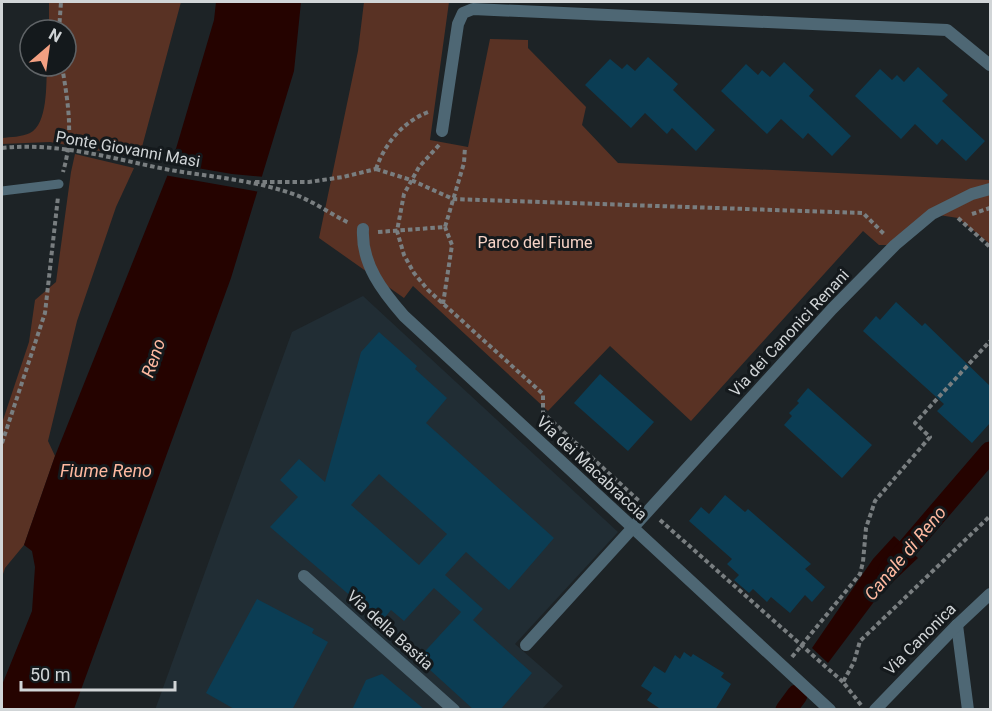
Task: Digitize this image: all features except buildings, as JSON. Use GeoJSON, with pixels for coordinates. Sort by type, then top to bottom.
{"type":"FeatureCollection","features":[{"type":"Feature","properties":{"kind":"street"},"geometry":{"type":"LineString","coordinates":[[442,132],[460,18],[467,11],[480,8],[947,30],[990,65]]}},
{"type":"Feature","properties":{"kind":"street","name":"Via dei Canonici Renani"},"geometry":{"type":"LineString","coordinates":[[526,645],[832,309],[895,245],[932,214],[972,194],[990,189]]}},
{"type":"Feature","properties":{"kind":"street","name":"Via dei Macabraccia"},"geometry":{"type":"LineString","coordinates":[[360,228],[368,264],[385,294],[404,316],[830,709]]}},
{"type":"Feature","properties":{"kind":"street","name":"Via della Bastia"},"geometry":{"type":"LineString","coordinates":[[304,576],[454,710]]}},
{"type":"Feature","properties":{"kind":"street","name":"Via Canonica"},"geometry":{"type":"LineString","coordinates":[[875,710],[990,594]]}},
{"type":"Feature","properties":{"kind":"street"},"geometry":{"type":"LineString","coordinates":[[957,625],[968,710]]}},
{"type":"Feature","properties":{"kind":"lane"},"geometry":{"type":"LineString","coordinates":[[2,190],[59,184]]}},
{"type":"Feature","properties":{"kind":"path"},"geometry":{"type":"LineString","coordinates":[[60,18],[61,2]]}},
{"type":"Feature","properties":{"kind":"path"},"geometry":{"type":"LineString","coordinates":[[2,443],[45,313],[59,184],[67,159],[70,116],[64,78]]}},
{"type":"Feature","properties":{"kind":"path"},"geometry":{"type":"LineString","coordinates":[[445,107],[414,118],[399,130],[388,143],[376,169],[411,180],[453,199],[863,213],[886,237]]}},
{"type":"Feature","properties":{"kind":"path"},"geometry":{"type":"LineString","coordinates":[[442,132],[442,142],[432,151],[404,194],[397,231],[404,255],[414,273],[443,304],[543,394],[543,412],[640,501]]}},
{"type":"Feature","properties":{"kind":"path","name":"Ponte Giovanni Masi"},"geometry":{"type":"LineString","coordinates":[[2,148],[37,146],[70,149],[170,170],[249,182],[303,198],[360,228]]}},
{"type":"Feature","properties":{"kind":"path"},"geometry":{"type":"LineString","coordinates":[[443,304],[452,245],[445,227],[464,163],[465,147]]}},
{"type":"Feature","properties":{"kind":"path","name":"Ponte Giovanni Masi"},"geometry":{"type":"LineString","coordinates":[[249,182],[309,182],[376,169]]}},
{"type":"Feature","properties":{"kind":"path"},"geometry":{"type":"LineString","coordinates":[[950,224],[958,218],[990,208]]}},
{"type":"Feature","properties":{"kind":"path"},"geometry":{"type":"LineString","coordinates":[[958,218],[990,247]]}},
{"type":"Feature","properties":{"kind":"path"},"geometry":{"type":"LineString","coordinates":[[397,231],[445,227]]}},
{"type":"Feature","properties":{"kind":"path"},"geometry":{"type":"LineString","coordinates":[[784,667],[860,574],[866,528],[875,501],[930,437],[915,423],[990,341]]}},
{"type":"Feature","properties":{"kind":"path"},"geometry":{"type":"LineString","coordinates":[[843,682],[854,662],[860,641],[990,516]]}},
{"type":"Feature","properties":{"kind":"path"},"geometry":{"type":"LineString","coordinates":[[660,520],[843,682],[861,705]]}},
{"type":"Feature","properties":{"kind":"shaded area"},"geometry":{"type":"Polygon","coordinates":[[[363,296],[618,532],[515,644],[563,686],[542,709],[155,710],[292,332],[363,296]]]}},
{"type":"Feature","properties":{"kind":"green space"},"geometry":{"type":"Polygon","coordinates":[[[49,2],[181,2],[139,158],[50,142],[2,144],[2,138],[30,133],[36,128],[43,113],[47,78],[78,78],[78,18],[49,18],[49,2]]]}},
{"type":"Feature","properties":{"kind":"green space","name":"Parco del Fiume"},"geometry":{"type":"Polygon","coordinates":[[[364,2],[449,2],[430,140],[468,147],[490,39],[528,40],[528,48],[586,107],[582,125],[618,163],[990,180],[990,244],[958,218],[932,214],[895,245],[879,245],[863,231],[691,421],[610,346],[548,411],[413,286],[404,298],[319,238],[358,51],[364,2]]]}},
{"type":"Feature","properties":{"kind":"green space"},"geometry":{"type":"Polygon","coordinates":[[[75,154],[134,168],[116,207],[77,321],[48,441],[55,456],[24,545],[5,568],[2,577],[2,423],[29,342],[35,300],[56,282],[75,154]]]}},
{"type":"Feature","properties":{"kind":"water","name":"Fiume Reno"},"geometry":{"type":"Polygon","coordinates":[[[216,2],[301,2],[294,71],[231,278],[74,709],[2,710],[2,685],[32,611],[35,567],[32,551],[24,545],[55,456],[170,169],[214,20],[216,2]]]}},
{"type":"Feature","properties":{"kind":"water"},"geometry":{"type":"Polygon","coordinates":[[[894,536],[918,558],[879,595],[828,663],[812,648],[873,559],[894,536]]]}},
{"type":"Feature","properties":{"kind":"pier"},"geometry":{"type":"Polygon","coordinates":[[[168,163],[265,177],[260,192],[164,175],[168,163]]]}},
{"type":"Feature","properties":{"kind":"waterway","name":"Canale di Reno"},"geometry":{"type":"LineString","coordinates":[[888,571],[990,452]]}},
{"type":"Feature","properties":{"kind":"waterway","name":"Canale di Reno"},"geometry":{"type":"LineString","coordinates":[[786,710],[797,695]]}},
{"type":"Feature","properties":{"kind":"water label","name":"Reno"},"geometry":{"type":"Point","coordinates":[153,358]}}]}
